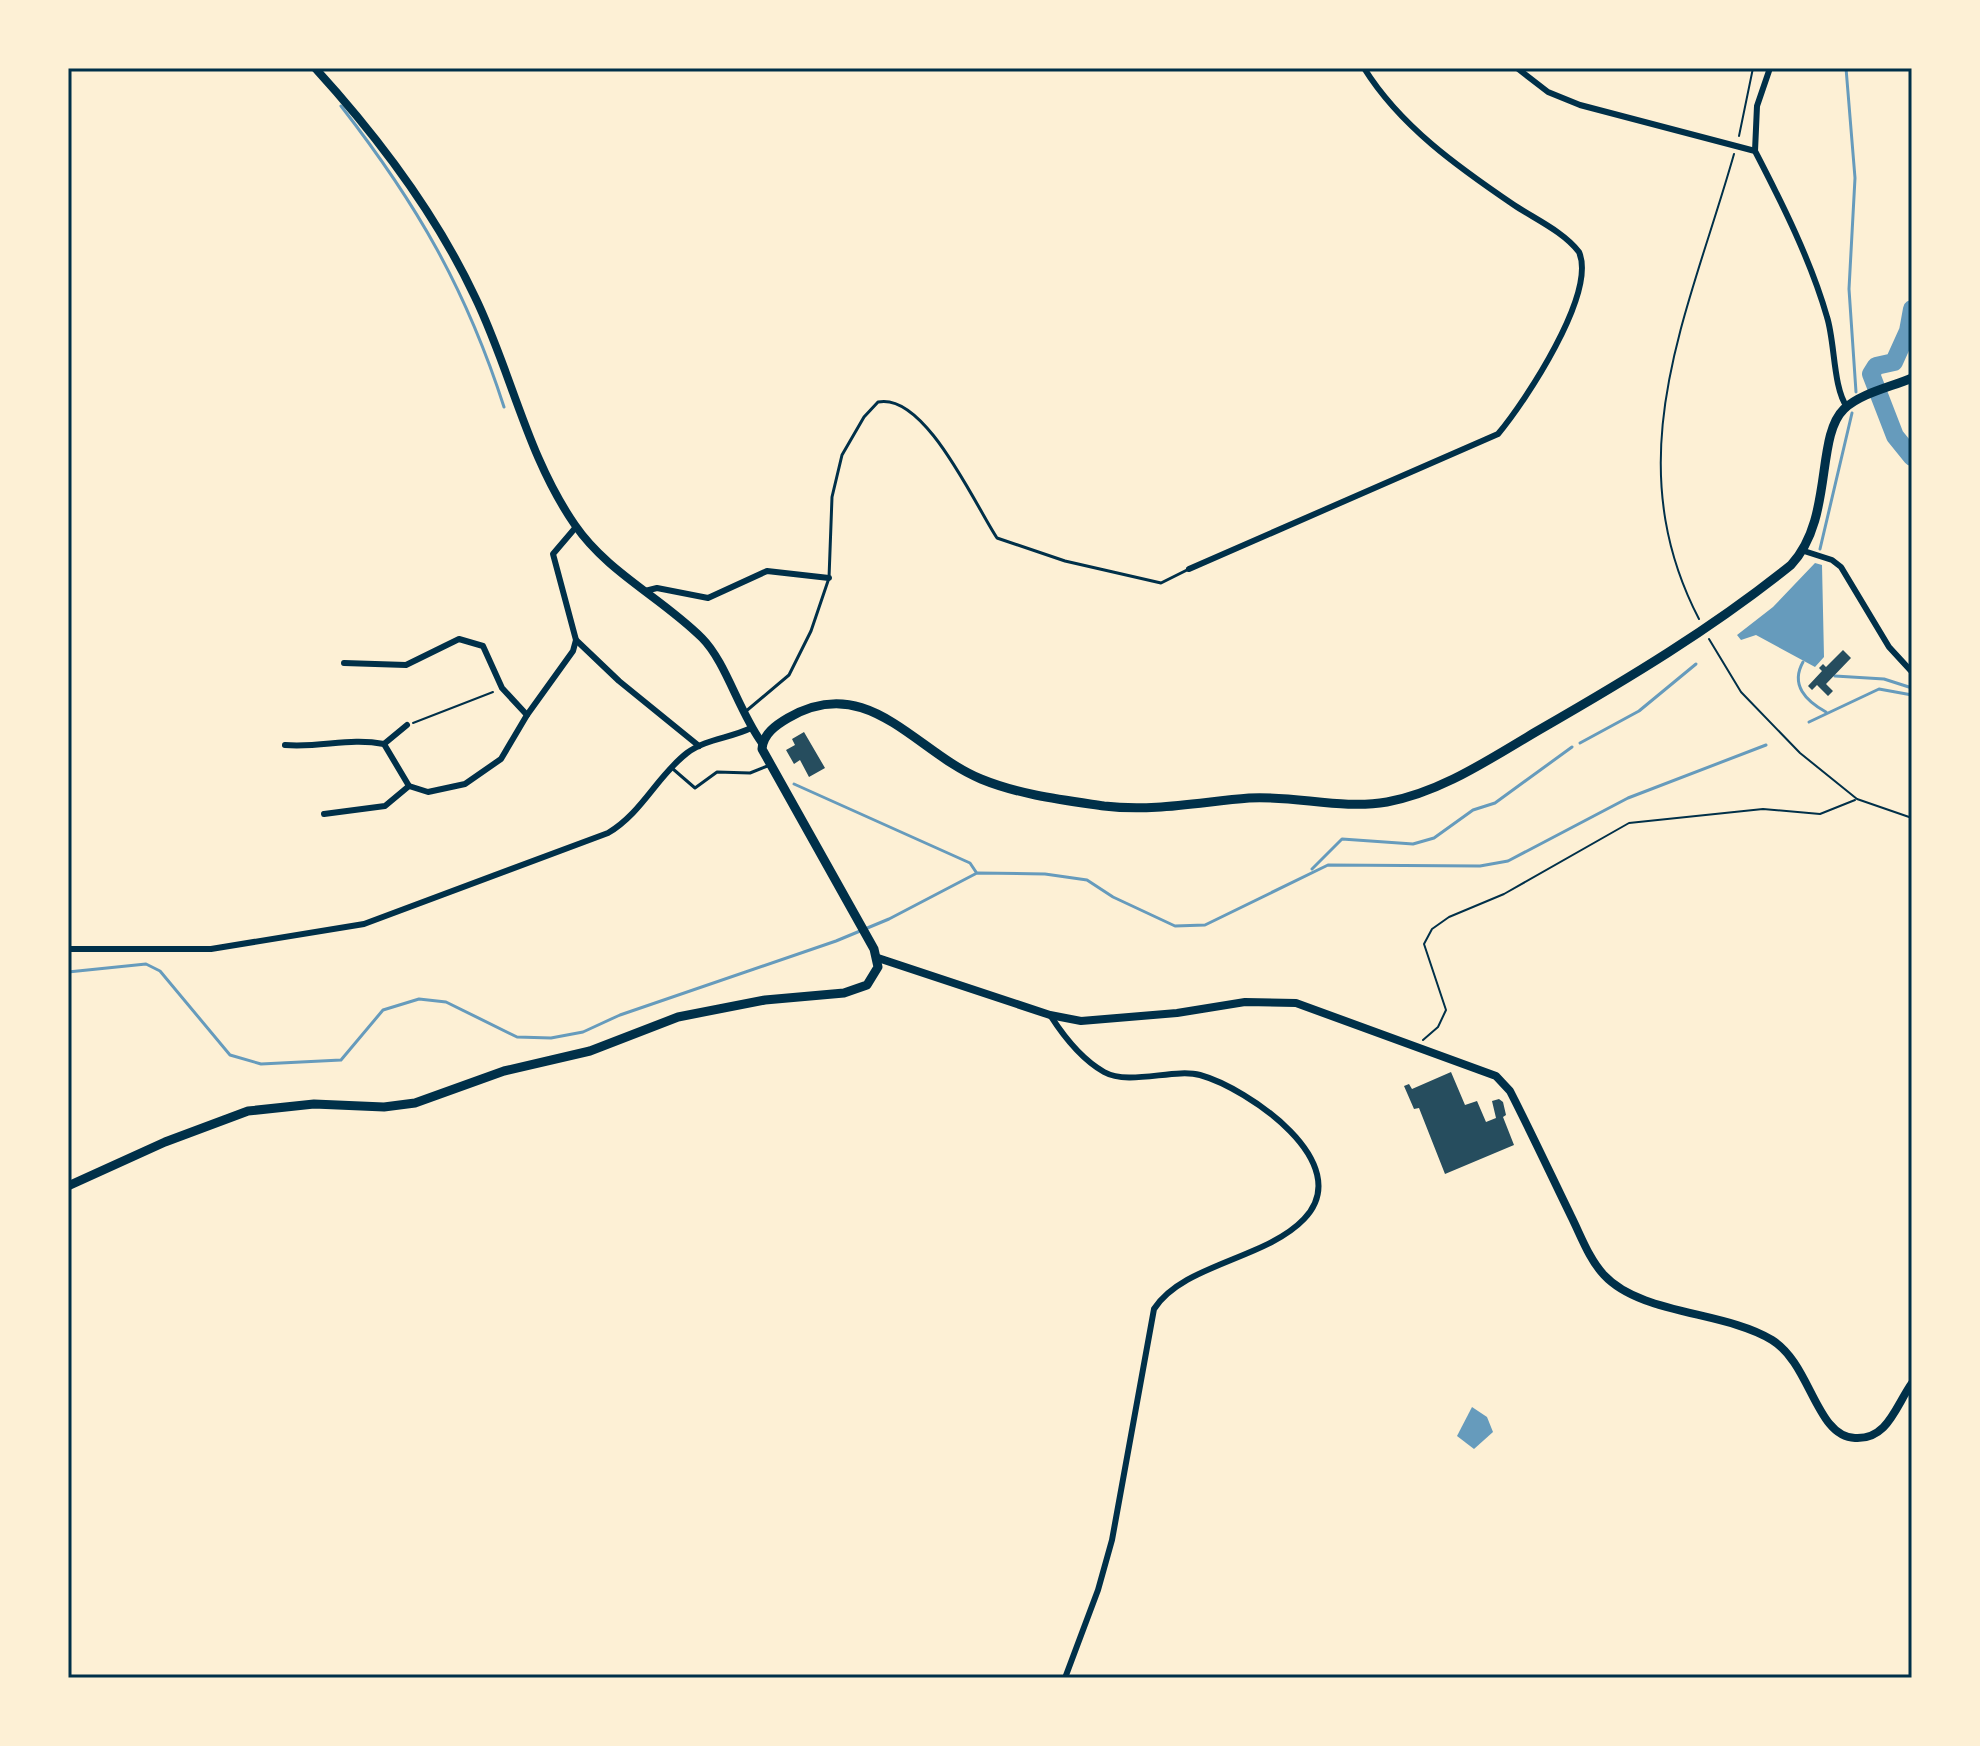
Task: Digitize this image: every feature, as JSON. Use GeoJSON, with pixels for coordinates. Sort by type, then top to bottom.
{"type":"FeatureCollection","features":[{"type":"Feature","properties":{"kind":"main road"},"geometry":{"type":"LineString","coordinates":[[68,1186],[176,1137],[259,1109],[335,1104],[384,1107],[415,1103],[479,1079],[590,1051],[678,1017],[765,1000],[858,990],[873,979],[878,958],[770,765],[762,743],[776,726],[817,705],[841,704],[893,720],[949,763],[1021,793],[1130,808],[1266,798],[1371,804],[1439,786],[1642,670],[1775,577],[1804,551],[1817,520],[1833,426],[1847,407],[1912,378]]}},
{"type":"Feature","properties":{"kind":"street"},"geometry":{"type":"LineString","coordinates":[[315,68],[406,178],[475,297],[533,443],[576,527],[642,591],[704,640],[742,714],[762,743]]}},
{"type":"Feature","properties":{"kind":"street"},"geometry":{"type":"LineString","coordinates":[[1189,569],[1498,434],[1523,403],[1568,319],[1583,272],[1582,259],[1575,246],[1465,171],[1423,137],[1379,92],[1364,68]]}},
{"type":"Feature","properties":{"kind":"street"},"geometry":{"type":"LineString","coordinates":[[1517,68],[1548,92],[1580,105],[1755,151]]}},
{"type":"Feature","properties":{"kind":"street"},"geometry":{"type":"LineString","coordinates":[[1770,68],[1757,106],[1755,151],[1824,307],[1836,355],[1840,398],[1847,407]]}},
{"type":"Feature","properties":{"kind":"street"},"geometry":{"type":"LineString","coordinates":[[285,745],[320,747],[357,739],[384,744],[409,786],[428,792],[465,784],[501,759],[527,715],[573,651],[576,640],[553,554],[576,527]]}},
{"type":"Feature","properties":{"kind":"street"},"geometry":{"type":"LineString","coordinates":[[1804,551],[1832,560],[1841,567],[1889,647],[1912,672]]}},
{"type":"Feature","properties":{"kind":"street"},"geometry":{"type":"LineString","coordinates":[[642,591],[657,588],[708,598],[767,571],[829,578]]}},
{"type":"Feature","properties":{"kind":"street"},"geometry":{"type":"LineString","coordinates":[[344,663],[406,665],[459,639],[483,646],[502,688],[527,715]]}},
{"type":"Feature","properties":{"kind":"street"},"geometry":{"type":"LineString","coordinates":[[576,640],[619,681],[699,746]]}},
{"type":"Feature","properties":{"kind":"street"},"geometry":{"type":"LineString","coordinates":[[384,744],[407,725]]}},
{"type":"Feature","properties":{"kind":"street"},"geometry":{"type":"LineString","coordinates":[[68,949],[211,949],[376,921],[608,833],[635,814],[684,755],[699,746],[751,728]]}},
{"type":"Feature","properties":{"kind":"street"},"geometry":{"type":"LineString","coordinates":[[324,814],[385,806],[409,786]]}},
{"type":"Feature","properties":{"kind":"street"},"geometry":{"type":"LineString","coordinates":[[878,958],[1050,1015],[1081,1021],[1177,1013],[1245,1002],[1296,1003],[1412,1048],[1496,1076],[1510,1091],[1592,1259],[1614,1283],[1645,1299],[1745,1327],[1775,1342],[1804,1373],[1827,1423],[1842,1436],[1866,1438],[1879,1432],[1912,1383]]}},
{"type":"Feature","properties":{"kind":"street"},"geometry":{"type":"LineString","coordinates":[[1050,1015],[1069,1044],[1105,1073],[1149,1077],[1197,1074],[1256,1101],[1309,1152],[1316,1181],[1313,1206],[1296,1226],[1239,1259],[1173,1288],[1154,1309],[1112,1540],[1098,1590],[1065,1678]]}},
{"type":"Feature","properties":{"kind":"lane"},"geometry":{"type":"LineString","coordinates":[[742,714],[789,675],[811,631],[829,578],[832,497],[842,455],[872,407],[885,400],[904,405],[926,428],[951,461],[997,538],[1065,561],[1161,583],[1189,569]]}},
{"type":"Feature","properties":{"kind":"lane"},"geometry":{"type":"LineString","coordinates":[[673,769],[695,788],[717,772],[750,773],[770,765]]}},
{"type":"Feature","properties":{"kind":"path"},"geometry":{"type":"LineString","coordinates":[[1688,598],[1672,556],[1665,522],[1660,468],[1664,393],[1736,147],[1753,68]]}},
{"type":"Feature","properties":{"kind":"path"},"geometry":{"type":"LineString","coordinates":[[1722,664],[1777,732],[1857,799],[1912,818]]}},
{"type":"Feature","properties":{"kind":"path"},"geometry":{"type":"LineString","coordinates":[[407,725],[502,688]]}},
{"type":"Feature","properties":{"kind":"path"},"geometry":{"type":"LineString","coordinates":[[1412,1048],[1438,1027],[1446,1010],[1424,944],[1432,929],[1449,917],[1504,894],[1629,823],[1763,809],[1820,814],[1857,799]]}},
{"type":"Feature","properties":{"kind":"water"},"geometry":{"type":"Polygon","coordinates":[[[1815,563],[1822,565],[1824,657],[1815,667],[1756,635],[1741,640],[1737,635],[1773,607],[1815,563]]]}},
{"type":"Feature","properties":{"kind":"water"},"geometry":{"type":"Polygon","coordinates":[[[1472,1407],[1487,1417],[1493,1432],[1474,1449],[1457,1436],[1472,1407]]]}},
{"type":"Feature","properties":{"kind":"building"},"geometry":{"type":"Polygon","coordinates":[[[1843,650],[1851,658],[1826,684],[1833,691],[1828,696],[1817,685],[1812,690],[1808,686],[1822,671],[1819,668],[1823,664],[1826,667],[1843,650]]]}},
{"type":"Feature","properties":{"kind":"building"},"geometry":{"type":"Polygon","coordinates":[[[804,732],[825,768],[809,777],[800,760],[794,764],[786,750],[795,745],[792,739],[804,732]]]}},
{"type":"Feature","properties":{"kind":"building"},"geometry":{"type":"Polygon","coordinates":[[[1451,1072],[1465,1105],[1477,1101],[1486,1122],[1496,1118],[1492,1101],[1499,1099],[1503,1102],[1506,1115],[1503,1117],[1514,1145],[1445,1174],[1419,1108],[1414,1109],[1404,1086],[1409,1084],[1412,1089],[1451,1072]]]}},
{"type":"Feature","properties":{"kind":"waterway"},"geometry":{"type":"LineString","coordinates":[[1846,68],[1855,178],[1849,289],[1856,392]]}},
{"type":"Feature","properties":{"kind":"waterway"},"geometry":{"type":"LineString","coordinates":[[341,106],[393,178],[437,249],[473,324],[504,407]]}},
{"type":"Feature","properties":{"kind":"waterway"},"geometry":{"type":"LineString","coordinates":[[1912,309],[1908,331],[1894,362],[1876,366],[1871,374],[1895,436],[1912,457]]}},
{"type":"Feature","properties":{"kind":"waterway"},"geometry":{"type":"LineString","coordinates":[[1820,549],[1852,413]]}},
{"type":"Feature","properties":{"kind":"waterway"},"geometry":{"type":"LineString","coordinates":[[1803,662],[1798,678],[1802,692],[1826,712]]}},
{"type":"Feature","properties":{"kind":"waterway"},"geometry":{"type":"LineString","coordinates":[[1580,743],[1639,711],[1696,664]]}},
{"type":"Feature","properties":{"kind":"waterway"},"geometry":{"type":"LineString","coordinates":[[1835,676],[1884,679],[1912,688]]}},
{"type":"Feature","properties":{"kind":"waterway"},"geometry":{"type":"LineString","coordinates":[[1809,722],[1879,689],[1912,695]]}},
{"type":"Feature","properties":{"kind":"waterway"},"geometry":{"type":"LineString","coordinates":[[68,972],[146,964],[160,971],[230,1055],[261,1064],[341,1060],[383,1010],[419,999],[446,1002],[517,1037],[551,1038],[583,1032],[620,1015],[836,941],[889,919],[977,873],[1045,874],[1087,880],[1113,897],[1175,926],[1205,925],[1328,865],[1480,866],[1508,861],[1628,798],[1766,745]]}},
{"type":"Feature","properties":{"kind":"waterway"},"geometry":{"type":"LineString","coordinates":[[1312,869],[1342,839],[1413,844],[1434,838],[1473,810],[1495,803],[1572,747]]}},
{"type":"Feature","properties":{"kind":"waterway"},"geometry":{"type":"LineString","coordinates":[[794,784],[970,863],[976,872]]}}]}
